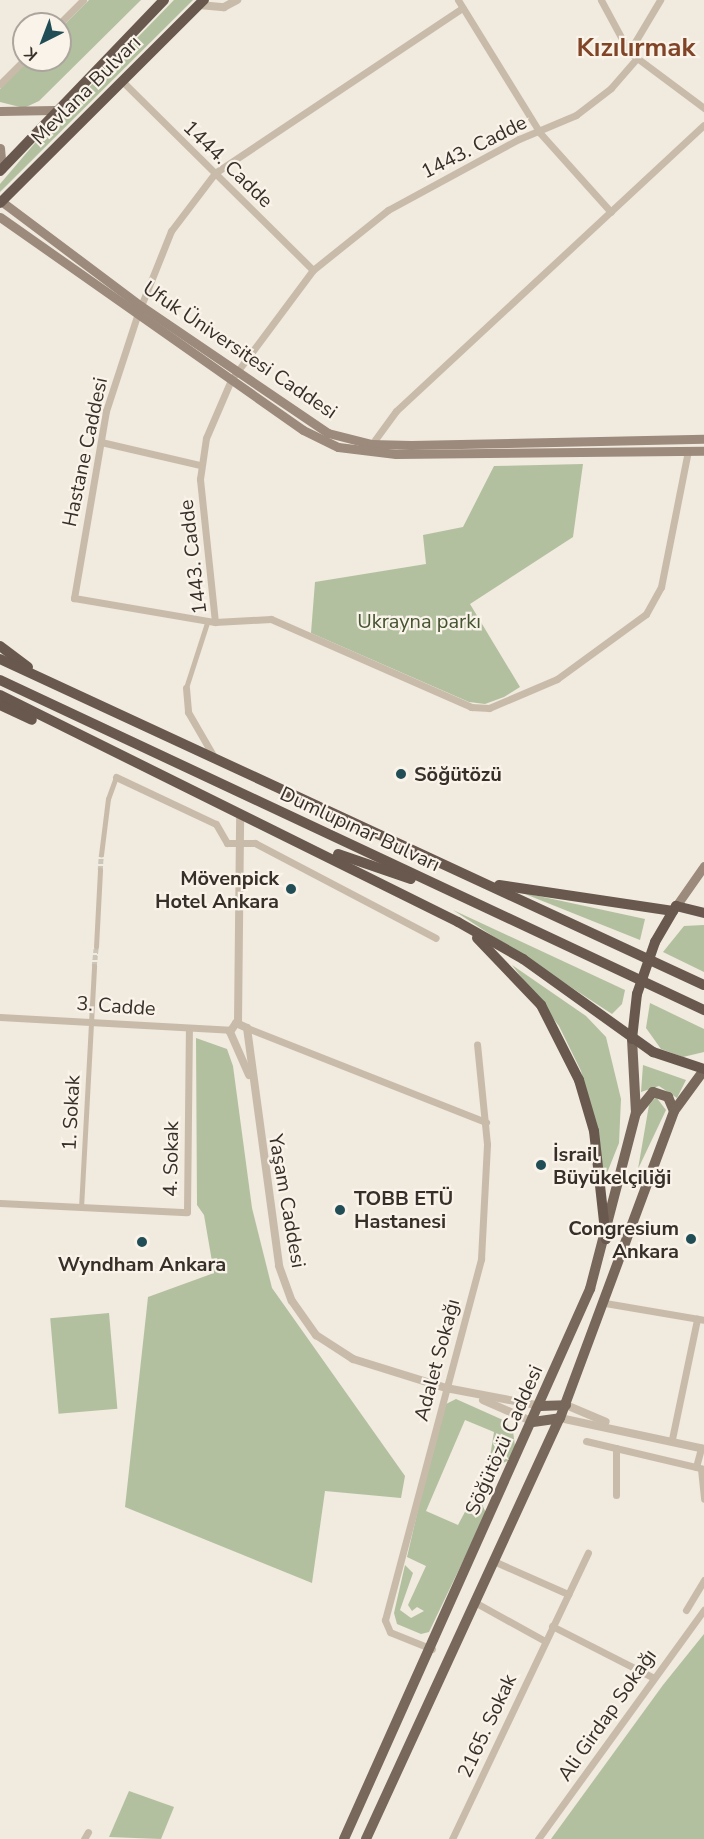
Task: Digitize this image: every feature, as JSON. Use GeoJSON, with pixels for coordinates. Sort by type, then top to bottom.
{"type":"FeatureCollection","features":[{"type":"Feature","properties":{"kind":"highway","name":"Mevlana Bulvarı"},"geometry":{"type":"LineString","coordinates":[[1,170],[54,110],[164,0]]}},
{"type":"Feature","properties":{"kind":"highway","name":"Mevlana Bulvarı"},"geometry":{"type":"LineString","coordinates":[[1,202],[120,80],[202,2]]}},
{"type":"Feature","properties":{"kind":"highway"},"geometry":{"type":"LineString","coordinates":[[0,646],[47,682]]}},
{"type":"Feature","properties":{"kind":"highway","name":"Dumlupınar Bulvarı"},"geometry":{"type":"LineString","coordinates":[[0,659],[704,985]]}},
{"type":"Feature","properties":{"kind":"highway","name":"Dumlupınar Bulvarı"},"geometry":{"type":"LineString","coordinates":[[0,680],[704,1010]]}},
{"type":"Feature","properties":{"kind":"highway"},"geometry":{"type":"LineString","coordinates":[[0,695],[240,814],[300,841],[458,922],[523,959],[632,1039],[672,1061],[704,1070]]}},
{"type":"Feature","properties":{"kind":"highway"},"geometry":{"type":"LineString","coordinates":[[0,705],[73,739],[116,752]]}},
{"type":"Feature","properties":{"kind":"highway"},"geometry":{"type":"LineString","coordinates":[[300,841],[465,898]]}},
{"type":"Feature","properties":{"kind":"highway","name":"Dumlupınar Bulvarı"},"geometry":{"type":"LineString","coordinates":[[483,882],[704,913]]}},
{"type":"Feature","properties":{"kind":"highway"},"geometry":{"type":"LineString","coordinates":[[632,1039],[643,971],[675,909]]}},
{"type":"Feature","properties":{"kind":"highway"},"geometry":{"type":"LineString","coordinates":[[458,922],[518,975],[570,1060],[594,1131],[606,1239]]}},
{"type":"Feature","properties":{"kind":"main road"},"geometry":{"type":"LineString","coordinates":[[0,111],[54,110]]}},
{"type":"Feature","properties":{"kind":"main road"},"geometry":{"type":"LineString","coordinates":[[0,148],[1,170]]}},
{"type":"Feature","properties":{"kind":"main road","name":"Ufuk Üniversitesi Caddesi"},"geometry":{"type":"LineString","coordinates":[[1,202],[322,440],[368,448],[704,451]]}},
{"type":"Feature","properties":{"kind":"main road","name":"Ufuk Üniversitesi Caddesi"},"geometry":{"type":"LineString","coordinates":[[0,217],[137,316],[234,376]]}},
{"type":"Feature","properties":{"kind":"main road"},"geometry":{"type":"LineString","coordinates":[[137,316],[141,306]]}},
{"type":"Feature","properties":{"kind":"main road"},"geometry":{"type":"LineString","coordinates":[[688,452],[689,439]]}},
{"type":"Feature","properties":{"kind":"main road","name":"Ufuk Üniversitesi Caddesi"},"geometry":{"type":"LineString","coordinates":[[368,448],[704,439]]}},
{"type":"Feature","properties":{"kind":"main road"},"geometry":{"type":"LineString","coordinates":[[675,909],[704,866]]}},
{"type":"Feature","properties":{"kind":"main road","name":"Söğütözü Caddesi"},"geometry":{"type":"LineString","coordinates":[[344,1839],[541,1406],[606,1239],[636,1113],[632,1039]]}},
{"type":"Feature","properties":{"kind":"main road","name":"Söğütözü Caddesi"},"geometry":{"type":"LineString","coordinates":[[366,1839],[498,1563],[566,1405],[674,1111],[704,1070]]}},
{"type":"Feature","properties":{"kind":"main road"},"geometry":{"type":"LineString","coordinates":[[636,1113],[653,1092],[668,1097],[674,1111]]}},
{"type":"Feature","properties":{"kind":"main road"},"geometry":{"type":"LineString","coordinates":[[541,1406],[566,1405]]}},
{"type":"Feature","properties":{"kind":"main road"},"geometry":{"type":"LineString","coordinates":[[533,1422],[560,1418]]}},
{"type":"Feature","properties":{"kind":"street"},"geometry":{"type":"LineString","coordinates":[[71,12],[83,0]]}},
{"type":"Feature","properties":{"kind":"street","name":"Mevlana Bulvarı"},"geometry":{"type":"LineString","coordinates":[[202,2],[224,7],[237,0]]}},
{"type":"Feature","properties":{"kind":"street"},"geometry":{"type":"LineString","coordinates":[[458,0],[540,133],[611,212]]}},
{"type":"Feature","properties":{"kind":"street"},"geometry":{"type":"LineString","coordinates":[[601,0],[628,52],[704,108]]}},
{"type":"Feature","properties":{"kind":"street"},"geometry":{"type":"LineString","coordinates":[[628,52],[660,0]]}},
{"type":"Feature","properties":{"kind":"street"},"geometry":{"type":"LineString","coordinates":[[141,306],[171,231],[215,173],[462,8]]}},
{"type":"Feature","properties":{"kind":"street","name":"1443. Cadde"},"geometry":{"type":"LineString","coordinates":[[637,58],[594,102],[540,133],[388,210],[313,270],[234,376],[200,465],[212,621],[271,620],[471,707],[489,708],[525,696],[599,652],[656,601],[688,452]]}},
{"type":"Feature","properties":{"kind":"street"},"geometry":{"type":"LineString","coordinates":[[0,84],[12,72]]}},
{"type":"Feature","properties":{"kind":"street","name":"1444. Cadde"},"geometry":{"type":"LineString","coordinates":[[120,80],[313,270]]}},
{"type":"Feature","properties":{"kind":"street"},"geometry":{"type":"LineString","coordinates":[[368,448],[396,411],[704,125]]}},
{"type":"Feature","properties":{"kind":"street","name":"Hastane Caddesi"},"geometry":{"type":"LineString","coordinates":[[137,316],[101,442],[74,597],[212,621]]}},
{"type":"Feature","properties":{"kind":"street"},"geometry":{"type":"LineString","coordinates":[[101,442],[200,465]]}},
{"type":"Feature","properties":{"kind":"street"},"geometry":{"type":"LineString","coordinates":[[212,621],[186,688],[188,712],[215,759]]}},
{"type":"Feature","properties":{"kind":"street"},"geometry":{"type":"LineString","coordinates":[[101,855],[116,777],[216,824],[228,843],[255,843],[436,938]]}},
{"type":"Feature","properties":{"kind":"street"},"geometry":{"type":"LineString","coordinates":[[240,814],[238,1022],[243,1034],[486,1122]]}},
{"type":"Feature","properties":{"kind":"street"},"geometry":{"type":"LineString","coordinates":[[96,947],[100,870]]}},
{"type":"Feature","properties":{"kind":"street","name":"1. Sokak"},"geometry":{"type":"LineString","coordinates":[[81,1208],[94,966]]}},
{"type":"Feature","properties":{"kind":"street","name":"3. Cadde"},"geometry":{"type":"LineString","coordinates":[[0,1017],[90,1020],[230,1030]]}},
{"type":"Feature","properties":{"kind":"street"},"geometry":{"type":"LineString","coordinates":[[230,1030],[238,1022]]}},
{"type":"Feature","properties":{"kind":"street","name":"4. Sokak"},"geometry":{"type":"LineString","coordinates":[[0,1203],[187,1212],[189,1028]]}},
{"type":"Feature","properties":{"kind":"street","name":"Yaşam Caddesi"},"geometry":{"type":"LineString","coordinates":[[230,1030],[243,1034],[279,1266],[303,1318],[332,1349],[472,1396],[533,1422]]}},
{"type":"Feature","properties":{"kind":"street","name":"Adalet Sokağı"},"geometry":{"type":"LineString","coordinates":[[432,1649],[390,1632],[385,1623],[483,1241],[486,1122],[477,1044]]}},
{"type":"Feature","properties":{"kind":"street"},"geometry":{"type":"LineString","coordinates":[[604,1303],[700,1319],[672,1439]]}},
{"type":"Feature","properties":{"kind":"street","name":"Yaşam Caddesi"},"geometry":{"type":"LineString","coordinates":[[472,1396],[541,1406]]}},
{"type":"Feature","properties":{"kind":"street"},"geometry":{"type":"LineString","coordinates":[[566,1405],[618,1426]]}},
{"type":"Feature","properties":{"kind":"street"},"geometry":{"type":"LineString","coordinates":[[560,1418],[618,1426],[702,1448],[700,1468],[704,1499]]}},
{"type":"Feature","properties":{"kind":"street"},"geometry":{"type":"LineString","coordinates":[[586,1441],[700,1468]]}},
{"type":"Feature","properties":{"kind":"street"},"geometry":{"type":"LineString","coordinates":[[616,1448],[616,1495]]}},
{"type":"Feature","properties":{"kind":"street","name":"2165. Sokak"},"geometry":{"type":"LineString","coordinates":[[452,1839],[588,1553]]}},
{"type":"Feature","properties":{"kind":"street"},"geometry":{"type":"LineString","coordinates":[[498,1563],[568,1594]]}},
{"type":"Feature","properties":{"kind":"street"},"geometry":{"type":"LineString","coordinates":[[686,1610],[704,1580]]}},
{"type":"Feature","properties":{"kind":"street"},"geometry":{"type":"LineString","coordinates":[[478,1604],[546,1641]]}},
{"type":"Feature","properties":{"kind":"street","name":"Ali Girdap Sokağı"},"geometry":{"type":"LineString","coordinates":[[538,1839],[652,1677],[704,1611]]}},
{"type":"Feature","properties":{"kind":"street"},"geometry":{"type":"LineString","coordinates":[[552,1626],[652,1677]]}},
{"type":"Feature","properties":{"kind":"green space"},"geometry":{"type":"Polygon","coordinates":[[[89,0],[141,0],[72,68],[72,17],[89,0]]]}},
{"type":"Feature","properties":{"kind":"green space"},"geometry":{"type":"Polygon","coordinates":[[[174,0],[193,0],[0,192],[0,184],[35,143],[174,0]]]}},
{"type":"Feature","properties":{"kind":"green space"},"geometry":{"type":"Polygon","coordinates":[[[17,72],[68,72],[39,101],[24,108],[0,102],[0,89],[17,72]]]}},
{"type":"Feature","properties":{"kind":"green space","name":"Ukrayna parkı"},"geometry":{"type":"Polygon","coordinates":[[[583,464],[573,537],[470,604],[520,687],[504,697],[485,704],[469,702],[311,633],[315,582],[426,564],[423,535],[463,527],[494,466],[583,464]]]}},
{"type":"Feature","properties":{"kind":"green space"},"geometry":{"type":"Polygon","coordinates":[[[520,892],[645,919],[640,940],[520,892]]]}},
{"type":"Feature","properties":{"kind":"green space"},"geometry":{"type":"Polygon","coordinates":[[[453,910],[625,990],[622,1004],[612,1014],[453,910]]]}},
{"type":"Feature","properties":{"kind":"green space"},"geometry":{"type":"Polygon","coordinates":[[[704,925],[704,972],[663,952],[684,926],[704,925]]]}},
{"type":"Feature","properties":{"kind":"green space"},"geometry":{"type":"Polygon","coordinates":[[[512,965],[586,1016],[606,1037],[621,1099],[619,1143],[605,1178],[581,1071],[559,1026],[512,965]]]}},
{"type":"Feature","properties":{"kind":"green space"},"geometry":{"type":"Polygon","coordinates":[[[650,1003],[704,1029],[704,1052],[683,1057],[661,1049],[646,1028],[650,1003]]]}},
{"type":"Feature","properties":{"kind":"green space"},"geometry":{"type":"Polygon","coordinates":[[[196,1038],[227,1049],[233,1066],[252,1208],[272,1288],[405,1476],[401,1498],[325,1491],[312,1583],[125,1507],[148,1297],[214,1273],[204,1215],[197,1205],[196,1038]]]}},
{"type":"Feature","properties":{"kind":"green space"},"geometry":{"type":"Polygon","coordinates":[[[643,1065],[686,1080],[677,1098],[659,1086],[641,1092],[643,1065]]]}},
{"type":"Feature","properties":{"kind":"green space"},"geometry":{"type":"Polygon","coordinates":[[[656,1097],[666,1110],[638,1169],[649,1105],[656,1097]]]}},
{"type":"Feature","properties":{"kind":"green space"},"geometry":{"type":"Polygon","coordinates":[[[109,1313],[117,1409],[59,1414],[50,1318],[109,1313]]]}},
{"type":"Feature","properties":{"kind":"green space"},"geometry":{"type":"Polygon","coordinates":[[[456,1399],[503,1420],[513,1431],[515,1446],[510,1460],[488,1469],[494,1432],[465,1420],[426,1511],[458,1525],[476,1491],[486,1513],[429,1632],[421,1634],[397,1624],[394,1613],[405,1565],[413,1573],[400,1610],[411,1618],[424,1611],[417,1607],[412,1611],[408,1605],[426,1566],[407,1557],[442,1406],[456,1399]]]}},
{"type":"Feature","properties":{"kind":"green space"},"geometry":{"type":"Polygon","coordinates":[[[704,1634],[704,1839],[551,1839],[663,1685],[704,1634]]]}},
{"type":"Feature","properties":{"kind":"green space"},"geometry":{"type":"Polygon","coordinates":[[[129,1791],[174,1807],[161,1839],[109,1837],[129,1791]]]}},
{"type":"Feature","properties":{"kind":"tunnel"},"geometry":{"type":"LineString","coordinates":[[100,870],[101,855]]}},
{"type":"Feature","properties":{"kind":"tunnel"},"geometry":{"type":"LineString","coordinates":[[94,966],[96,947]]}},
{"type":"Feature","properties":{"kind":"place","name":"Söğütözü"},"geometry":{"type":"Point","coordinates":[401,774]}},
{"type":"Feature","properties":{"kind":"place","name":"Mövenpick Hotel Ankara"},"geometry":{"type":"Point","coordinates":[291,889]}},
{"type":"Feature","properties":{"kind":"place","name":"İsrail Büyükelçiliği"},"geometry":{"type":"Point","coordinates":[541,1165]}},
{"type":"Feature","properties":{"kind":"place","name":"TOBB ETÜ Hastanesi"},"geometry":{"type":"Point","coordinates":[340,1210]}},
{"type":"Feature","properties":{"kind":"place","name":"Congresium Ankara"},"geometry":{"type":"Point","coordinates":[691,1239]}},
{"type":"Feature","properties":{"kind":"place","name":"Wyndham Ankara"},"geometry":{"type":"Point","coordinates":[142,1242]}},
{"type":"Feature","properties":{"kind":"district","name":"Kızılırmak"},"geometry":{"type":"Point","coordinates":[636,48]}}]}
